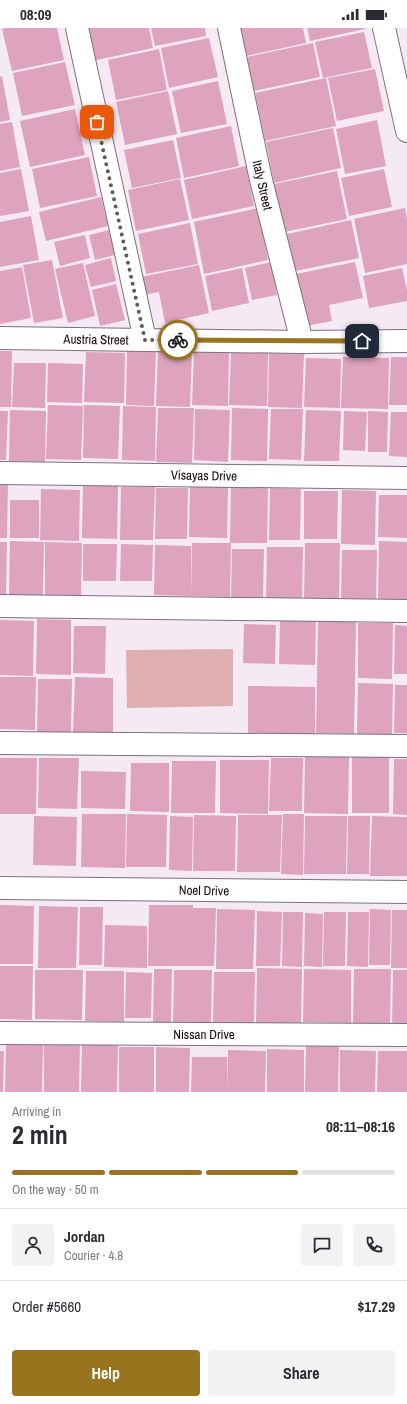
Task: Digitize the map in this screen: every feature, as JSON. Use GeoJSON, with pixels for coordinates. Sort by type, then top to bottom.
{"type":"FeatureCollection","features":[{"type":"Feature","properties":{"kind":"street"},"geometry":{"type":"LineString","coordinates":[[77,28],[145,340]]}},
{"type":"Feature","properties":{"kind":"street","name":"Italy Street"},"geometry":{"type":"LineString","coordinates":[[229,28],[261,180],[302,342]]}},
{"type":"Feature","properties":{"kind":"street"},"geometry":{"type":"LineString","coordinates":[[384,28],[404,107],[407,131]]}},
{"type":"Feature","properties":{"kind":"street","name":"Austria Street"},"geometry":{"type":"LineString","coordinates":[[0,338],[302,342],[407,341]]}},
{"type":"Feature","properties":{"kind":"street","name":"Visayas Drive"},"geometry":{"type":"LineString","coordinates":[[0,473],[407,478]]}},
{"type":"Feature","properties":{"kind":"street"},"geometry":{"type":"LineString","coordinates":[[0,606],[407,612]]}},
{"type":"Feature","properties":{"kind":"street"},"geometry":{"type":"LineString","coordinates":[[0,743],[407,746]]}},
{"type":"Feature","properties":{"kind":"street","name":"Noel Drive"},"geometry":{"type":"LineString","coordinates":[[0,888],[407,892]]}},
{"type":"Feature","properties":{"kind":"street","name":"Nissan Drive"},"geometry":{"type":"LineString","coordinates":[[0,1033],[407,1035]]}},
{"type":"Feature","properties":{"kind":"shaded area"},"geometry":{"type":"Polygon","coordinates":[[[233,649],[233,706],[127,708],[126,650],[233,649]]]}},
{"type":"Feature","properties":{"kind":"building"},"geometry":{"type":"Polygon","coordinates":[[[57,28],[64,60],[12,71],[2,29],[57,28]]]}},
{"type":"Feature","properties":{"kind":"building"},"geometry":{"type":"Polygon","coordinates":[[[85,28],[149,28],[153,48],[92,61],[85,28]]]}},
{"type":"Feature","properties":{"kind":"building"},"geometry":{"type":"Polygon","coordinates":[[[151,28],[205,28],[206,36],[155,46],[151,28]]]}},
{"type":"Feature","properties":{"kind":"building"},"geometry":{"type":"Polygon","coordinates":[[[240,28],[303,28],[306,43],[246,56],[240,28]]]}},
{"type":"Feature","properties":{"kind":"building"},"geometry":{"type":"Polygon","coordinates":[[[307,28],[365,28],[365,29],[310,41],[307,28]]]}},
{"type":"Feature","properties":{"kind":"building"},"geometry":{"type":"Polygon","coordinates":[[[364,32],[372,68],[323,78],[315,42],[364,32]]]}},
{"type":"Feature","properties":{"kind":"building"},"geometry":{"type":"Polygon","coordinates":[[[209,38],[218,77],[169,88],[161,48],[209,38]]]}},
{"type":"Feature","properties":{"kind":"building"},"geometry":{"type":"Polygon","coordinates":[[[313,43],[320,77],[254,91],[247,57],[313,43]]]}},
{"type":"Feature","properties":{"kind":"building"},"geometry":{"type":"Polygon","coordinates":[[[159,49],[167,90],[116,100],[108,60],[159,49]]]}},
{"type":"Feature","properties":{"kind":"building"},"geometry":{"type":"Polygon","coordinates":[[[65,62],[75,105],[22,116],[13,73],[65,62]]]}},
{"type":"Feature","properties":{"kind":"building"},"geometry":{"type":"Polygon","coordinates":[[[375,69],[384,111],[337,121],[328,78],[375,69]]]}},
{"type":"Feature","properties":{"kind":"building"},"geometry":{"type":"Polygon","coordinates":[[[2,76],[10,120],[0,122],[0,77],[2,76]]]}},
{"type":"Feature","properties":{"kind":"building"},"geometry":{"type":"Polygon","coordinates":[[[326,78],[336,126],[265,141],[255,93],[326,78]]]}},
{"type":"Feature","properties":{"kind":"building"},"geometry":{"type":"Polygon","coordinates":[[[218,81],[227,124],[181,133],[172,91],[218,81]]]}},
{"type":"Feature","properties":{"kind":"building"},"geometry":{"type":"Polygon","coordinates":[[[168,91],[177,134],[125,145],[116,102],[168,91]]]}},
{"type":"Feature","properties":{"kind":"building"},"geometry":{"type":"Polygon","coordinates":[[[75,109],[85,155],[30,167],[20,121],[75,109]]]}},
{"type":"Feature","properties":{"kind":"building"},"geometry":{"type":"Polygon","coordinates":[[[377,120],[386,166],[345,174],[336,129],[377,120]]]}},
{"type":"Feature","properties":{"kind":"building"},"geometry":{"type":"Polygon","coordinates":[[[12,122],[20,167],[0,171],[0,124],[12,122]]]}},
{"type":"Feature","properties":{"kind":"building"},"geometry":{"type":"Polygon","coordinates":[[[231,126],[239,166],[184,178],[176,138],[231,126]]]}},
{"type":"Feature","properties":{"kind":"building"},"geometry":{"type":"Polygon","coordinates":[[[333,128],[341,168],[274,183],[266,142],[333,128]]]}},
{"type":"Feature","properties":{"kind":"building"},"geometry":{"type":"Polygon","coordinates":[[[173,140],[181,178],[132,188],[124,150],[173,140]]]}},
{"type":"Feature","properties":{"kind":"building"},"geometry":{"type":"Polygon","coordinates":[[[89,157],[97,196],[40,208],[32,169],[89,157]]]}},
{"type":"Feature","properties":{"kind":"building"},"geometry":{"type":"Polygon","coordinates":[[[246,166],[254,206],[192,219],[184,180],[246,166]]]}},
{"type":"Feature","properties":{"kind":"building"},"geometry":{"type":"Polygon","coordinates":[[[21,169],[29,211],[0,216],[0,173],[21,169]]]}},
{"type":"Feature","properties":{"kind":"building"},"geometry":{"type":"Polygon","coordinates":[[[384,169],[392,207],[349,216],[341,178],[384,169]]]}},
{"type":"Feature","properties":{"kind":"building"},"geometry":{"type":"Polygon","coordinates":[[[337,171],[347,219],[284,232],[274,184],[337,171]]]}},
{"type":"Feature","properties":{"kind":"building"},"geometry":{"type":"Polygon","coordinates":[[[180,179],[189,220],[136,231],[128,190],[180,179]]]}},
{"type":"Feature","properties":{"kind":"building"},"geometry":{"type":"Polygon","coordinates":[[[101,197],[108,226],[46,241],[39,212],[101,197]]]}},
{"type":"Feature","properties":{"kind":"building"},"geometry":{"type":"Polygon","coordinates":[[[258,208],[268,260],[204,274],[194,222],[258,208]]]}},
{"type":"Feature","properties":{"kind":"building"},"geometry":{"type":"Polygon","coordinates":[[[405,208],[407,219],[407,264],[365,273],[354,219],[405,208]]]}},
{"type":"Feature","properties":{"kind":"building"},"geometry":{"type":"Polygon","coordinates":[[[31,216],[39,260],[0,267],[0,222],[31,216]]]}},
{"type":"Feature","properties":{"kind":"building"},"geometry":{"type":"Polygon","coordinates":[[[351,220],[359,258],[295,271],[287,234],[351,220]]]}},
{"type":"Feature","properties":{"kind":"building"},"geometry":{"type":"Polygon","coordinates":[[[190,223],[198,264],[146,274],[138,234],[190,223]]]}},
{"type":"Feature","properties":{"kind":"building"},"geometry":{"type":"Polygon","coordinates":[[[109,230],[115,255],[95,260],[89,235],[109,230]]]}},
{"type":"Feature","properties":{"kind":"building"},"geometry":{"type":"Polygon","coordinates":[[[85,235],[90,258],[60,266],[54,242],[85,235]]]}},
{"type":"Feature","properties":{"kind":"building"},"geometry":{"type":"Polygon","coordinates":[[[111,258],[116,281],[91,287],[85,265],[111,258]]]}},
{"type":"Feature","properties":{"kind":"building"},"geometry":{"type":"Polygon","coordinates":[[[52,260],[63,318],[34,323],[23,265],[52,260]]]}},
{"type":"Feature","properties":{"kind":"building"},"geometry":{"type":"Polygon","coordinates":[[[271,262],[277,295],[252,300],[245,268],[271,262]]]}},
{"type":"Feature","properties":{"kind":"building"},"geometry":{"type":"Polygon","coordinates":[[[355,262],[363,298],[329,305],[332,321],[301,327],[291,275],[355,262]]]}},
{"type":"Feature","properties":{"kind":"building"},"geometry":{"type":"Polygon","coordinates":[[[83,263],[95,316],[68,323],[55,269],[83,263]]]}},
{"type":"Feature","properties":{"kind":"building"},"geometry":{"type":"Polygon","coordinates":[[[199,265],[209,313],[165,323],[159,292],[144,295],[141,277],[199,265]]]}},
{"type":"Feature","properties":{"kind":"building"},"geometry":{"type":"Polygon","coordinates":[[[22,267],[31,318],[0,324],[0,271],[22,267]]]}},
{"type":"Feature","properties":{"kind":"building"},"geometry":{"type":"Polygon","coordinates":[[[242,268],[249,303],[212,311],[205,276],[242,268]]]}},
{"type":"Feature","properties":{"kind":"building"},"geometry":{"type":"Polygon","coordinates":[[[402,268],[407,290],[407,301],[369,308],[363,276],[402,268]]]}},
{"type":"Feature","properties":{"kind":"building"},"geometry":{"type":"Polygon","coordinates":[[[116,284],[125,320],[100,326],[92,290],[116,284]]]}},
{"type":"Feature","properties":{"kind":"building"},"geometry":{"type":"Polygon","coordinates":[[[158,350],[192,352],[190,407],[156,406],[158,350]]]}},
{"type":"Feature","properties":{"kind":"building"},"geometry":{"type":"Polygon","coordinates":[[[0,351],[12,351],[11,407],[0,407],[0,351]]]}},
{"type":"Feature","properties":{"kind":"building"},"geometry":{"type":"Polygon","coordinates":[[[127,351],[156,352],[154,406],[126,405],[127,351]]]}},
{"type":"Feature","properties":{"kind":"building"},"geometry":{"type":"Polygon","coordinates":[[[86,352],[125,353],[124,403],[84,402],[86,352]]]}},
{"type":"Feature","properties":{"kind":"building"},"geometry":{"type":"Polygon","coordinates":[[[194,352],[229,353],[228,406],[192,405],[194,352]]]}},
{"type":"Feature","properties":{"kind":"building"},"geometry":{"type":"Polygon","coordinates":[[[231,352],[268,353],[267,406],[229,405],[231,352]]]}},
{"type":"Feature","properties":{"kind":"building"},"geometry":{"type":"Polygon","coordinates":[[[269,353],[304,354],[302,408],[268,407],[269,353]]]}},
{"type":"Feature","properties":{"kind":"building"},"geometry":{"type":"Polygon","coordinates":[[[343,357],[389,358],[388,409],[341,408],[343,357]]]}},
{"type":"Feature","properties":{"kind":"building"},"geometry":{"type":"Polygon","coordinates":[[[391,357],[407,357],[407,405],[389,405],[391,357]]]}},
{"type":"Feature","properties":{"kind":"building"},"geometry":{"type":"Polygon","coordinates":[[[306,358],[341,359],[340,408],[304,407],[306,358]]]}},
{"type":"Feature","properties":{"kind":"building"},"geometry":{"type":"Polygon","coordinates":[[[14,363],[46,363],[45,408],[12,407],[14,363]]]}},
{"type":"Feature","properties":{"kind":"building"},"geometry":{"type":"Polygon","coordinates":[[[48,363],[83,364],[82,403],[47,402],[48,363]]]}},
{"type":"Feature","properties":{"kind":"building"},"geometry":{"type":"Polygon","coordinates":[[[48,405],[83,406],[81,460],[46,459],[48,405]]]}},
{"type":"Feature","properties":{"kind":"building"},"geometry":{"type":"Polygon","coordinates":[[[84,405],[120,406],[118,459],[83,458],[84,405]]]}},
{"type":"Feature","properties":{"kind":"building"},"geometry":{"type":"Polygon","coordinates":[[[123,406],[156,407],[155,461],[122,460],[123,406]]]}},
{"type":"Feature","properties":{"kind":"building"},"geometry":{"type":"Polygon","coordinates":[[[158,408],[194,408],[192,463],[156,462],[158,408]]]}},
{"type":"Feature","properties":{"kind":"building"},"geometry":{"type":"Polygon","coordinates":[[[232,408],[268,409],[267,461],[231,460],[232,408]]]}},
{"type":"Feature","properties":{"kind":"building"},"geometry":{"type":"Polygon","coordinates":[[[195,409],[230,410],[228,462],[194,460],[195,409]]]}},
{"type":"Feature","properties":{"kind":"building"},"geometry":{"type":"Polygon","coordinates":[[[271,409],[303,409],[301,460],[269,459],[271,409]]]}},
{"type":"Feature","properties":{"kind":"building"},"geometry":{"type":"Polygon","coordinates":[[[10,410],[46,411],[45,462],[9,461],[10,410]]]}},
{"type":"Feature","properties":{"kind":"building"},"geometry":{"type":"Polygon","coordinates":[[[306,410],[341,411],[339,461],[304,461],[306,410]]]}},
{"type":"Feature","properties":{"kind":"building"},"geometry":{"type":"Polygon","coordinates":[[[0,411],[8,411],[6,460],[0,460],[0,411]]]}},
{"type":"Feature","properties":{"kind":"building"},"geometry":{"type":"Polygon","coordinates":[[[344,411],[367,412],[365,451],[343,450],[344,411]]]}},
{"type":"Feature","properties":{"kind":"building"},"geometry":{"type":"Polygon","coordinates":[[[368,411],[388,412],[387,452],[368,452],[368,411]]]}},
{"type":"Feature","properties":{"kind":"building"},"geometry":{"type":"Polygon","coordinates":[[[391,412],[407,412],[407,457],[389,456],[391,412]]]}},
{"type":"Feature","properties":{"kind":"building"},"geometry":{"type":"Polygon","coordinates":[[[0,484],[8,484],[7,538],[0,538],[0,484]]]}},
{"type":"Feature","properties":{"kind":"building"},"geometry":{"type":"Polygon","coordinates":[[[83,485],[118,485],[117,539],[82,538],[83,485]]]}},
{"type":"Feature","properties":{"kind":"building"},"geometry":{"type":"Polygon","coordinates":[[[190,486],[228,487],[227,538],[189,537],[190,486]]]}},
{"type":"Feature","properties":{"kind":"building"},"geometry":{"type":"Polygon","coordinates":[[[231,486],[268,487],[267,543],[230,543],[231,486]]]}},
{"type":"Feature","properties":{"kind":"building"},"geometry":{"type":"Polygon","coordinates":[[[121,487],[155,487],[153,540],[120,540],[121,487]]]}},
{"type":"Feature","properties":{"kind":"building"},"geometry":{"type":"Polygon","coordinates":[[[156,488],[188,488],[187,539],[155,539],[156,488]]]}},
{"type":"Feature","properties":{"kind":"building"},"geometry":{"type":"Polygon","coordinates":[[[270,488],[301,489],[300,540],[269,540],[270,488]]]}},
{"type":"Feature","properties":{"kind":"building"},"geometry":{"type":"Polygon","coordinates":[[[41,489],[80,490],[79,541],[40,540],[41,489]]]}},
{"type":"Feature","properties":{"kind":"building"},"geometry":{"type":"Polygon","coordinates":[[[342,490],[376,491],[375,545],[341,544],[342,490]]]}},
{"type":"Feature","properties":{"kind":"building"},"geometry":{"type":"Polygon","coordinates":[[[304,491],[338,491],[337,539],[304,539],[304,491]]]}},
{"type":"Feature","properties":{"kind":"building"},"geometry":{"type":"Polygon","coordinates":[[[379,495],[407,495],[407,538],[378,537],[379,495]]]}},
{"type":"Feature","properties":{"kind":"building"},"geometry":{"type":"Polygon","coordinates":[[[10,500],[39,500],[39,538],[10,538],[10,500]]]}},
{"type":"Feature","properties":{"kind":"building"},"geometry":{"type":"Polygon","coordinates":[[[10,541],[44,542],[43,596],[9,595],[10,541]]]}},
{"type":"Feature","properties":{"kind":"building"},"geometry":{"type":"Polygon","coordinates":[[[379,541],[407,542],[407,603],[378,602],[379,541]]]}},
{"type":"Feature","properties":{"kind":"building"},"geometry":{"type":"Polygon","coordinates":[[[0,542],[7,542],[6,596],[0,596],[0,542]]]}},
{"type":"Feature","properties":{"kind":"building"},"geometry":{"type":"Polygon","coordinates":[[[45,542],[82,543],[81,599],[45,598],[45,542]]]}},
{"type":"Feature","properties":{"kind":"building"},"geometry":{"type":"Polygon","coordinates":[[[192,543],[231,543],[230,597],[191,596],[192,543]]]}},
{"type":"Feature","properties":{"kind":"building"},"geometry":{"type":"Polygon","coordinates":[[[305,543],[340,543],[339,601],[304,600],[305,543]]]}},
{"type":"Feature","properties":{"kind":"building"},"geometry":{"type":"Polygon","coordinates":[[[83,544],[117,544],[116,581],[83,581],[83,544]]]}},
{"type":"Feature","properties":{"kind":"building"},"geometry":{"type":"Polygon","coordinates":[[[121,544],[153,545],[152,581],[120,581],[121,544]]]}},
{"type":"Feature","properties":{"kind":"building"},"geometry":{"type":"Polygon","coordinates":[[[155,545],[191,546],[191,596],[154,595],[155,545]]]}},
{"type":"Feature","properties":{"kind":"building"},"geometry":{"type":"Polygon","coordinates":[[[267,547],[303,547],[302,602],[266,601],[267,547]]]}},
{"type":"Feature","properties":{"kind":"building"},"geometry":{"type":"Polygon","coordinates":[[[232,549],[264,549],[263,599],[231,599],[232,549]]]}},
{"type":"Feature","properties":{"kind":"building"},"geometry":{"type":"Polygon","coordinates":[[[342,550],[377,550],[376,606],[341,605],[342,550]]]}},
{"type":"Feature","properties":{"kind":"building"},"geometry":{"type":"Polygon","coordinates":[[[37,619],[71,620],[71,675],[36,674],[37,619]]]}},
{"type":"Feature","properties":{"kind":"building"},"geometry":{"type":"Polygon","coordinates":[[[0,620],[34,621],[33,676],[0,675],[0,620]]]}},
{"type":"Feature","properties":{"kind":"building"},"geometry":{"type":"Polygon","coordinates":[[[280,620],[316,621],[315,665],[279,664],[280,620]]]}},
{"type":"Feature","properties":{"kind":"building"},"geometry":{"type":"Polygon","coordinates":[[[318,621],[356,621],[354,734],[316,733],[318,621]]]}},
{"type":"Feature","properties":{"kind":"building"},"geometry":{"type":"Polygon","coordinates":[[[358,623],[393,623],[392,679],[358,678],[358,623]]]}},
{"type":"Feature","properties":{"kind":"building"},"geometry":{"type":"Polygon","coordinates":[[[244,624],[276,625],[275,664],[243,663],[244,624]]]}},
{"type":"Feature","properties":{"kind":"building"},"geometry":{"type":"Polygon","coordinates":[[[395,625],[407,626],[407,674],[394,674],[395,625]]]}},
{"type":"Feature","properties":{"kind":"building"},"geometry":{"type":"Polygon","coordinates":[[[74,626],[106,626],[105,674],[73,673],[74,626]]]}},
{"type":"Feature","properties":{"kind":"building"},"geometry":{"type":"Polygon","coordinates":[[[0,677],[36,677],[35,730],[0,729],[0,677]]]}},
{"type":"Feature","properties":{"kind":"building"},"geometry":{"type":"Polygon","coordinates":[[[75,677],[113,678],[113,733],[73,733],[75,677]]]}},
{"type":"Feature","properties":{"kind":"building"},"geometry":{"type":"Polygon","coordinates":[[[38,679],[72,679],[71,733],[37,733],[38,679]]]}},
{"type":"Feature","properties":{"kind":"building"},"geometry":{"type":"Polygon","coordinates":[[[358,683],[393,684],[392,735],[357,735],[358,683]]]}},
{"type":"Feature","properties":{"kind":"building"},"geometry":{"type":"Polygon","coordinates":[[[395,685],[407,685],[407,733],[394,733],[395,685]]]}},
{"type":"Feature","properties":{"kind":"building"},"geometry":{"type":"Polygon","coordinates":[[[248,686],[315,687],[315,735],[248,735],[248,686]]]}},
{"type":"Feature","properties":{"kind":"building"},"geometry":{"type":"Polygon","coordinates":[[[305,756],[349,757],[348,814],[304,813],[305,756]]]}},
{"type":"Feature","properties":{"kind":"building"},"geometry":{"type":"Polygon","coordinates":[[[352,757],[389,757],[389,813],[352,813],[352,757]]]}},
{"type":"Feature","properties":{"kind":"building"},"geometry":{"type":"Polygon","coordinates":[[[0,758],[37,758],[36,814],[0,814],[0,758]]]}},
{"type":"Feature","properties":{"kind":"building"},"geometry":{"type":"Polygon","coordinates":[[[39,758],[79,758],[77,809],[38,808],[39,758]]]}},
{"type":"Feature","properties":{"kind":"building"},"geometry":{"type":"Polygon","coordinates":[[[271,758],[303,758],[302,811],[269,811],[271,758]]]}},
{"type":"Feature","properties":{"kind":"building"},"geometry":{"type":"Polygon","coordinates":[[[394,759],[407,759],[407,815],[393,814],[394,759]]]}},
{"type":"Feature","properties":{"kind":"building"},"geometry":{"type":"Polygon","coordinates":[[[220,760],[269,760],[268,814],[220,813],[220,760]]]}},
{"type":"Feature","properties":{"kind":"building"},"geometry":{"type":"Polygon","coordinates":[[[172,761],[216,761],[215,813],[171,813],[172,761]]]}},
{"type":"Feature","properties":{"kind":"building"},"geometry":{"type":"Polygon","coordinates":[[[131,763],[169,763],[169,812],[130,811],[131,763]]]}},
{"type":"Feature","properties":{"kind":"building"},"geometry":{"type":"Polygon","coordinates":[[[81,771],[126,772],[125,809],[81,808],[81,771]]]}},
{"type":"Feature","properties":{"kind":"building"},"geometry":{"type":"Polygon","coordinates":[[[82,814],[126,814],[125,868],[81,867],[82,814]]]}},
{"type":"Feature","properties":{"kind":"building"},"geometry":{"type":"Polygon","coordinates":[[[127,814],[167,815],[166,867],[126,867],[127,814]]]}},
{"type":"Feature","properties":{"kind":"building"},"geometry":{"type":"Polygon","coordinates":[[[283,814],[304,814],[303,875],[281,874],[283,814]]]}},
{"type":"Feature","properties":{"kind":"building"},"geometry":{"type":"Polygon","coordinates":[[[194,815],[236,816],[235,871],[193,871],[194,815]]]}},
{"type":"Feature","properties":{"kind":"building"},"geometry":{"type":"Polygon","coordinates":[[[238,815],[282,815],[280,872],[237,872],[238,815]]]}},
{"type":"Feature","properties":{"kind":"building"},"geometry":{"type":"Polygon","coordinates":[[[34,816],[77,817],[76,866],[33,865],[34,816]]]}},
{"type":"Feature","properties":{"kind":"building"},"geometry":{"type":"Polygon","coordinates":[[[170,816],[193,817],[192,871],[169,870],[170,816]]]}},
{"type":"Feature","properties":{"kind":"building"},"geometry":{"type":"Polygon","coordinates":[[[305,816],[347,816],[346,874],[304,874],[305,816]]]}},
{"type":"Feature","properties":{"kind":"building"},"geometry":{"type":"Polygon","coordinates":[[[348,816],[370,816],[369,874],[347,874],[348,816]]]}},
{"type":"Feature","properties":{"kind":"building"},"geometry":{"type":"Polygon","coordinates":[[[372,816],[407,817],[407,876],[370,876],[372,816]]]}},
{"type":"Feature","properties":{"kind":"building"},"geometry":{"type":"Polygon","coordinates":[[[0,905],[34,906],[33,964],[0,964],[0,905]]]}},
{"type":"Feature","properties":{"kind":"building"},"geometry":{"type":"Polygon","coordinates":[[[149,905],[193,905],[193,908],[216,908],[214,966],[148,966],[149,905]]]}},
{"type":"Feature","properties":{"kind":"building"},"geometry":{"type":"Polygon","coordinates":[[[39,906],[78,907],[76,968],[38,968],[39,906]]]}},
{"type":"Feature","properties":{"kind":"building"},"geometry":{"type":"Polygon","coordinates":[[[80,907],[103,907],[102,965],[79,965],[80,907]]]}},
{"type":"Feature","properties":{"kind":"building"},"geometry":{"type":"Polygon","coordinates":[[[217,909],[255,910],[253,969],[216,969],[217,909]]]}},
{"type":"Feature","properties":{"kind":"building"},"geometry":{"type":"Polygon","coordinates":[[[370,909],[391,910],[390,965],[369,965],[370,909]]]}},
{"type":"Feature","properties":{"kind":"building"},"geometry":{"type":"Polygon","coordinates":[[[392,910],[407,910],[407,968],[391,968],[392,910]]]}},
{"type":"Feature","properties":{"kind":"building"},"geometry":{"type":"Polygon","coordinates":[[[257,911],[282,912],[280,966],[256,966],[257,911]]]}},
{"type":"Feature","properties":{"kind":"building"},"geometry":{"type":"Polygon","coordinates":[[[283,912],[303,912],[302,967],[282,966],[283,912]]]}},
{"type":"Feature","properties":{"kind":"building"},"geometry":{"type":"Polygon","coordinates":[[[324,912],[346,912],[345,966],[323,966],[324,912]]]}},
{"type":"Feature","properties":{"kind":"building"},"geometry":{"type":"Polygon","coordinates":[[[348,912],[369,912],[368,967],[347,966],[348,912]]]}},
{"type":"Feature","properties":{"kind":"building"},"geometry":{"type":"Polygon","coordinates":[[[305,913],[323,914],[322,967],[304,966],[305,913]]]}},
{"type":"Feature","properties":{"kind":"building"},"geometry":{"type":"Polygon","coordinates":[[[105,925],[147,926],[147,968],[104,967],[105,925]]]}},
{"type":"Feature","properties":{"kind":"building"},"geometry":{"type":"Polygon","coordinates":[[[0,966],[33,966],[32,1020],[0,1019],[0,966]]]}},
{"type":"Feature","properties":{"kind":"building"},"geometry":{"type":"Polygon","coordinates":[[[257,968],[302,969],[301,1024],[256,1024],[257,968]]]}},
{"type":"Feature","properties":{"kind":"building"},"geometry":{"type":"Polygon","coordinates":[[[154,969],[172,969],[171,1024],[153,1024],[154,969]]]}},
{"type":"Feature","properties":{"kind":"building"},"geometry":{"type":"Polygon","coordinates":[[[304,969],[351,970],[351,1023],[303,1022],[304,969]]]}},
{"type":"Feature","properties":{"kind":"building"},"geometry":{"type":"Polygon","coordinates":[[[354,969],[391,969],[390,1024],[353,1023],[354,969]]]}},
{"type":"Feature","properties":{"kind":"building"},"geometry":{"type":"Polygon","coordinates":[[[35,970],[83,970],[82,1020],[35,1019],[35,970]]]}},
{"type":"Feature","properties":{"kind":"building"},"geometry":{"type":"Polygon","coordinates":[[[174,970],[212,970],[211,1024],[173,1023],[174,970]]]}},
{"type":"Feature","properties":{"kind":"building"},"geometry":{"type":"Polygon","coordinates":[[[393,970],[407,970],[407,1026],[392,1026],[393,970]]]}},
{"type":"Feature","properties":{"kind":"building"},"geometry":{"type":"Polygon","coordinates":[[[86,971],[124,971],[124,1022],[85,1021],[86,971]]]}},
{"type":"Feature","properties":{"kind":"building"},"geometry":{"type":"Polygon","coordinates":[[[126,972],[152,973],[151,1018],[125,1018],[126,972]]]}},
{"type":"Feature","properties":{"kind":"building"},"geometry":{"type":"Polygon","coordinates":[[[214,972],[255,972],[254,1025],[213,1024],[214,972]]]}},
{"type":"Feature","properties":{"kind":"building"},"geometry":{"type":"Polygon","coordinates":[[[6,1044],[43,1044],[42,1092],[5,1092],[6,1044]]]}},
{"type":"Feature","properties":{"kind":"building"},"geometry":{"type":"Polygon","coordinates":[[[44,1044],[80,1044],[79,1092],[44,1092],[44,1044]]]}},
{"type":"Feature","properties":{"kind":"building"},"geometry":{"type":"Polygon","coordinates":[[[82,1045],[118,1045],[117,1092],[81,1092],[82,1045]]]}},
{"type":"Feature","properties":{"kind":"building"},"geometry":{"type":"Polygon","coordinates":[[[306,1046],[339,1046],[338,1092],[305,1092],[306,1046]]]}},
{"type":"Feature","properties":{"kind":"building"},"geometry":{"type":"Polygon","coordinates":[[[119,1047],[154,1047],[154,1092],[119,1092],[119,1047]]]}},
{"type":"Feature","properties":{"kind":"building"},"geometry":{"type":"Polygon","coordinates":[[[156,1047],[190,1048],[189,1092],[156,1092],[156,1047]]]}},
{"type":"Feature","properties":{"kind":"building"},"geometry":{"type":"Polygon","coordinates":[[[267,1049],[304,1050],[304,1092],[267,1092],[267,1049]]]}},
{"type":"Feature","properties":{"kind":"building"},"geometry":{"type":"Polygon","coordinates":[[[228,1050],[266,1051],[265,1092],[227,1092],[228,1050]]]}},
{"type":"Feature","properties":{"kind":"building"},"geometry":{"type":"Polygon","coordinates":[[[340,1050],[376,1051],[375,1092],[340,1092],[340,1050]]]}},
{"type":"Feature","properties":{"kind":"building"},"geometry":{"type":"Polygon","coordinates":[[[0,1051],[4,1051],[3,1092],[0,1092],[0,1051]]]}},
{"type":"Feature","properties":{"kind":"building"},"geometry":{"type":"Polygon","coordinates":[[[378,1051],[407,1051],[407,1092],[377,1092],[378,1051]]]}},
{"type":"Feature","properties":{"kind":"building"},"geometry":{"type":"Polygon","coordinates":[[[192,1057],[227,1057],[227,1092],[191,1092],[192,1057]]]}},
{"type":"Feature","properties":{"kind":"way so far"},"geometry":{"type":"LineString","coordinates":[[97,122],[145,340],[178,340]]}},
{"type":"Feature","properties":{"kind":"route"},"geometry":{"type":"LineString","coordinates":[[178,340],[302,342],[362,341]]}}]}
